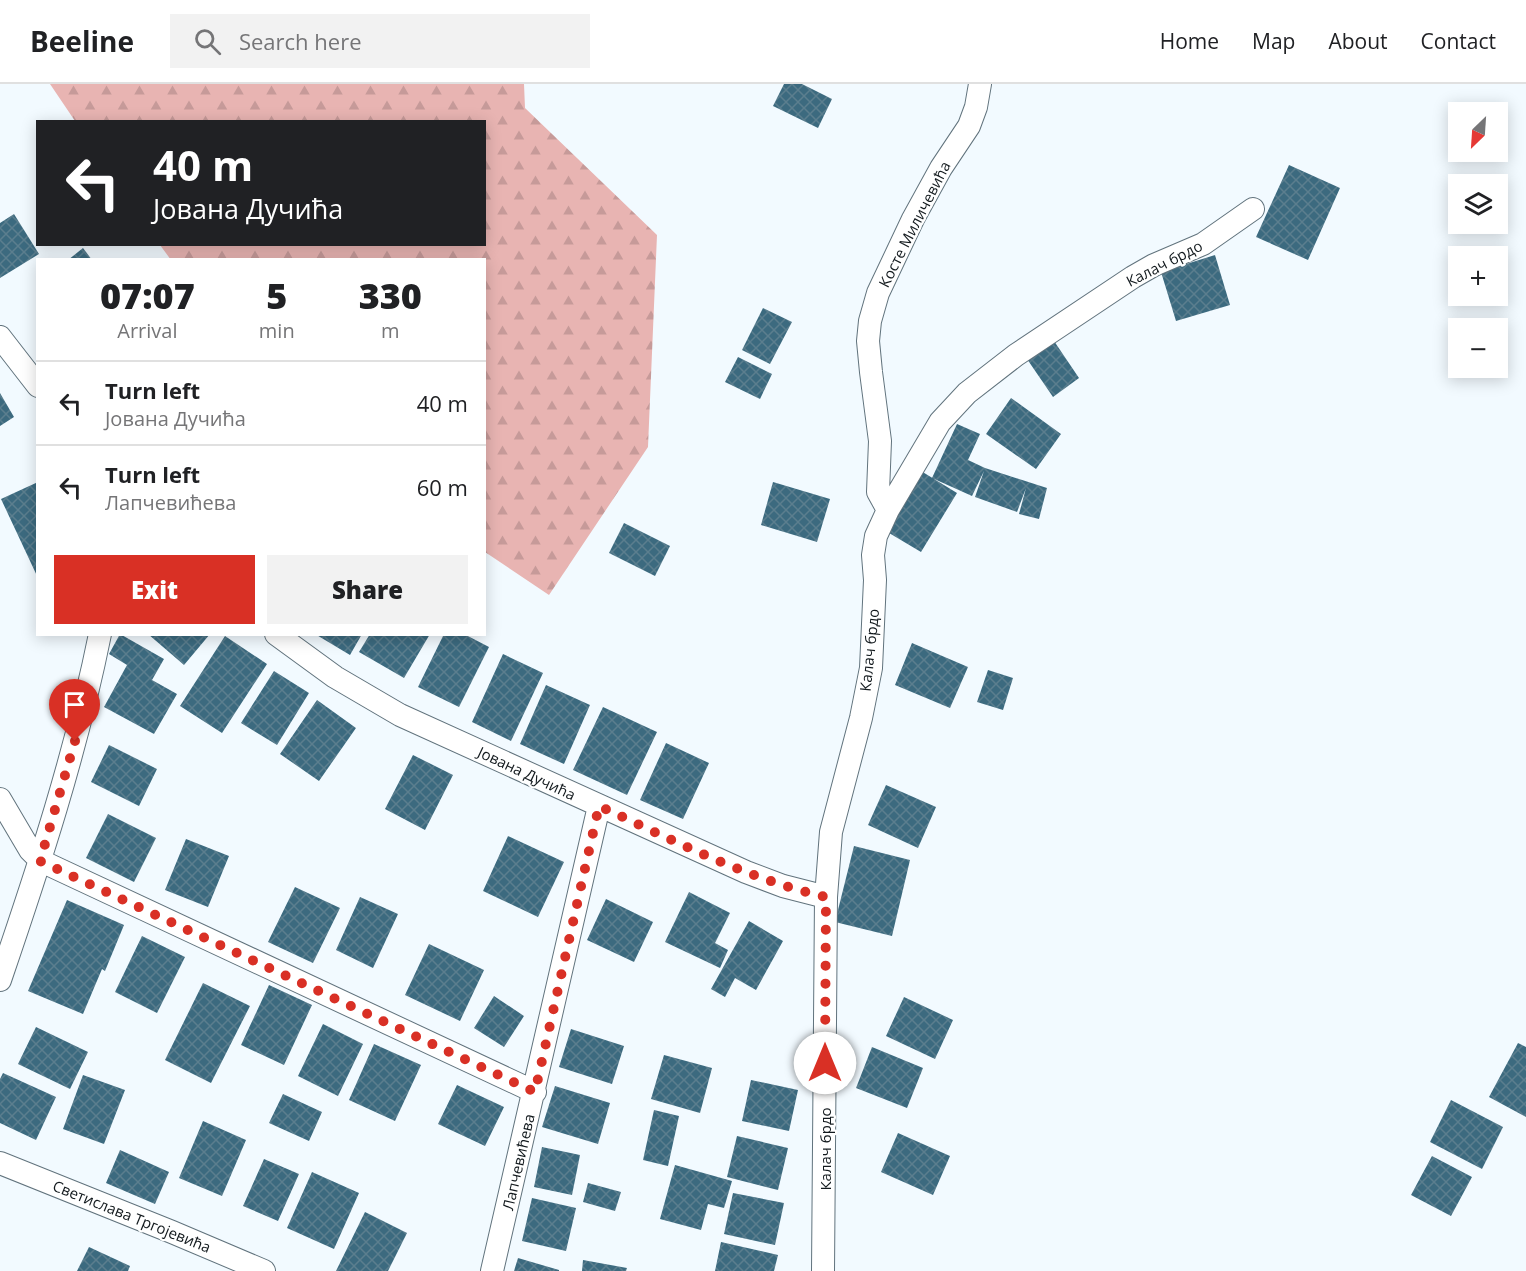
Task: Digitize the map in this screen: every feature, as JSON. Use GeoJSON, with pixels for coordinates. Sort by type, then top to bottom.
{"type":"FeatureCollection","features":[{"type":"Feature","properties":{"kind":"street","name":"Косте Миличевића"},"geometry":{"type":"LineString","coordinates":[[888,510],[878,492],[880,441],[868,341],[870,321],[878,293],[913,219],[941,168],[969,126],[976,107],[980,84]]}},
{"type":"Feature","properties":{"kind":"street","name":"Калач брдо"},"geometry":{"type":"LineString","coordinates":[[823,1271],[826,897],[831,832],[861,718],[870,668],[875,580],[873,555],[876,536],[888,510],[940,422],[968,393],[1016,355],[1133,277],[1154,265],[1203,244],[1253,209]]}},
{"type":"Feature","properties":{"kind":"street"},"geometry":{"type":"LineString","coordinates":[[0,337],[36,383]]}},
{"type":"Feature","properties":{"kind":"street"},"geometry":{"type":"LineString","coordinates":[[0,980],[68,769],[100,636]]}},
{"type":"Feature","properties":{"kind":"street","name":"Јована Дучића"},"geometry":{"type":"LineString","coordinates":[[279,636],[335,677],[400,715],[746,872],[783,886],[826,897]]}},
{"type":"Feature","properties":{"kind":"street"},"geometry":{"type":"LineString","coordinates":[[0,799],[30,850],[40,861],[535,1092]]}},
{"type":"Feature","properties":{"kind":"street","name":"Лапчевићева"},"geometry":{"type":"LineString","coordinates":[[492,1271],[599,806]]}},
{"type":"Feature","properties":{"kind":"street","name":"Светислава Тргојевића"},"geometry":{"type":"LineString","coordinates":[[0,1163],[264,1271]]}},
{"type":"Feature","properties":{"kind":"green space"},"geometry":{"type":"Polygon","coordinates":[[[50,84],[524,84],[525,108],[657,235],[648,447],[549,595],[486,553],[486,258],[170,258],[161,246],[486,246],[486,120],[74,120],[50,84]]]}},
{"type":"Feature","properties":{"kind":"building"},"geometry":{"type":"Polygon","coordinates":[[[784,84],[802,84],[832,99],[818,128],[773,106],[784,84]]]}},
{"type":"Feature","properties":{"kind":"building"},"geometry":{"type":"Polygon","coordinates":[[[1289,165],[1340,188],[1308,260],[1256,237],[1289,165]]]}},
{"type":"Feature","properties":{"kind":"building"},"geometry":{"type":"Polygon","coordinates":[[[14,214],[39,254],[0,278],[0,223],[14,214]]]}},
{"type":"Feature","properties":{"kind":"building"},"geometry":{"type":"Polygon","coordinates":[[[83,248],[90,258],[70,258],[83,248]]]}},
{"type":"Feature","properties":{"kind":"building"},"geometry":{"type":"Polygon","coordinates":[[[1215,255],[1230,305],[1176,321],[1161,272],[1215,255]]]}},
{"type":"Feature","properties":{"kind":"building"},"geometry":{"type":"Polygon","coordinates":[[[763,308],[792,322],[770,364],[742,350],[763,308]]]}},
{"type":"Feature","properties":{"kind":"building"},"geometry":{"type":"Polygon","coordinates":[[[1054,341],[1079,378],[1053,397],[1027,359],[1054,341]]]}},
{"type":"Feature","properties":{"kind":"building"},"geometry":{"type":"Polygon","coordinates":[[[738,357],[772,374],[760,399],[725,382],[738,357]]]}},
{"type":"Feature","properties":{"kind":"building"},"geometry":{"type":"Polygon","coordinates":[[[0,393],[14,417],[0,426],[0,393]]]}},
{"type":"Feature","properties":{"kind":"building"},"geometry":{"type":"Polygon","coordinates":[[[1011,398],[1061,434],[1036,469],[986,434],[1011,398]]]}},
{"type":"Feature","properties":{"kind":"building"},"geometry":{"type":"Polygon","coordinates":[[[957,424],[980,434],[968,460],[985,468],[1047,488],[1039,519],[1019,514],[1026,488],[1017,512],[975,497],[984,471],[972,496],[932,478],[957,424]]]}},
{"type":"Feature","properties":{"kind":"building"},"geometry":{"type":"Polygon","coordinates":[[[921,471],[957,493],[921,552],[884,530],[921,471]]]}},
{"type":"Feature","properties":{"kind":"building"},"geometry":{"type":"Polygon","coordinates":[[[773,482],[830,499],[817,542],[761,525],[773,482]]]}},
{"type":"Feature","properties":{"kind":"building"},"geometry":{"type":"Polygon","coordinates":[[[36,483],[36,574],[1,499],[36,483]]]}},
{"type":"Feature","properties":{"kind":"building"},"geometry":{"type":"Polygon","coordinates":[[[624,523],[670,546],[655,576],[609,553],[624,523]]]}},
{"type":"Feature","properties":{"kind":"building"},"geometry":{"type":"Polygon","coordinates":[[[119,636],[124,636],[164,659],[152,680],[177,694],[154,734],[104,707],[127,665],[109,654],[119,636]]]}},
{"type":"Feature","properties":{"kind":"building"},"geometry":{"type":"Polygon","coordinates":[[[150,636],[208,636],[184,665],[150,636]]]}},
{"type":"Feature","properties":{"kind":"building"},"geometry":{"type":"Polygon","coordinates":[[[225,636],[267,664],[222,733],[180,706],[225,636]]]}},
{"type":"Feature","properties":{"kind":"building"},"geometry":{"type":"Polygon","coordinates":[[[318,636],[361,636],[350,655],[318,636]]]}},
{"type":"Feature","properties":{"kind":"building"},"geometry":{"type":"Polygon","coordinates":[[[369,636],[429,636],[404,678],[359,652],[369,636]]]}},
{"type":"Feature","properties":{"kind":"building"},"geometry":{"type":"Polygon","coordinates":[[[443,636],[468,636],[489,647],[459,707],[418,687],[443,636]]]}},
{"type":"Feature","properties":{"kind":"building"},"geometry":{"type":"Polygon","coordinates":[[[912,643],[968,667],[950,708],[895,685],[912,643]]]}},
{"type":"Feature","properties":{"kind":"building"},"geometry":{"type":"Polygon","coordinates":[[[503,654],[543,673],[511,741],[472,722],[503,654]]]}},
{"type":"Feature","properties":{"kind":"building"},"geometry":{"type":"Polygon","coordinates":[[[988,670],[1013,678],[1003,710],[977,702],[988,670]]]}},
{"type":"Feature","properties":{"kind":"building"},"geometry":{"type":"Polygon","coordinates":[[[274,671],[309,693],[277,745],[241,723],[274,671]]]}},
{"type":"Feature","properties":{"kind":"building"},"geometry":{"type":"Polygon","coordinates":[[[546,685],[590,705],[564,764],[520,744],[546,685]]]}},
{"type":"Feature","properties":{"kind":"building"},"geometry":{"type":"Polygon","coordinates":[[[317,700],[356,728],[319,781],[280,754],[317,700]]]}},
{"type":"Feature","properties":{"kind":"building"},"geometry":{"type":"Polygon","coordinates":[[[603,707],[657,732],[627,795],[573,770],[603,707]]]}},
{"type":"Feature","properties":{"kind":"building"},"geometry":{"type":"Polygon","coordinates":[[[666,743],[709,763],[683,819],[640,800],[666,743]]]}},
{"type":"Feature","properties":{"kind":"building"},"geometry":{"type":"Polygon","coordinates":[[[109,745],[157,769],[139,806],[91,782],[109,745]]]}},
{"type":"Feature","properties":{"kind":"building"},"geometry":{"type":"Polygon","coordinates":[[[413,755],[453,775],[425,830],[385,809],[413,755]]]}},
{"type":"Feature","properties":{"kind":"building"},"geometry":{"type":"Polygon","coordinates":[[[886,785],[936,807],[918,848],[868,825],[886,785]]]}},
{"type":"Feature","properties":{"kind":"building"},"geometry":{"type":"Polygon","coordinates":[[[108,814],[156,838],[134,882],[86,858],[108,814]]]}},
{"type":"Feature","properties":{"kind":"building"},"geometry":{"type":"Polygon","coordinates":[[[508,836],[564,862],[538,917],[483,891],[508,836]]]}},
{"type":"Feature","properties":{"kind":"building"},"geometry":{"type":"Polygon","coordinates":[[[186,839],[229,856],[208,907],[165,890],[186,839]]]}},
{"type":"Feature","properties":{"kind":"building"},"geometry":{"type":"Polygon","coordinates":[[[854,846],[910,860],[892,936],[835,922],[854,846]]]}},
{"type":"Feature","properties":{"kind":"building"},"geometry":{"type":"Polygon","coordinates":[[[295,887],[340,908],[313,963],[268,942],[295,887]]]}},
{"type":"Feature","properties":{"kind":"building"},"geometry":{"type":"Polygon","coordinates":[[[689,892],[730,913],[715,943],[728,950],[720,968],[665,942],[689,892]]]}},
{"type":"Feature","properties":{"kind":"building"},"geometry":{"type":"Polygon","coordinates":[[[360,897],[398,914],[373,968],[336,950],[360,897]]]}},
{"type":"Feature","properties":{"kind":"building"},"geometry":{"type":"Polygon","coordinates":[[[606,899],[653,922],[634,962],[587,940],[606,899]]]}},
{"type":"Feature","properties":{"kind":"building"},"geometry":{"type":"Polygon","coordinates":[[[67,900],[124,925],[105,971],[102,969],[83,1014],[28,991],[67,900]]]}},
{"type":"Feature","properties":{"kind":"building"},"geometry":{"type":"Polygon","coordinates":[[[749,921],[783,941],[756,990],[735,978],[725,997],[711,989],[749,921]]]}},
{"type":"Feature","properties":{"kind":"building"},"geometry":{"type":"Polygon","coordinates":[[[142,936],[185,957],[157,1013],[115,992],[142,936]]]}},
{"type":"Feature","properties":{"kind":"building"},"geometry":{"type":"Polygon","coordinates":[[[429,944],[484,970],[460,1021],[405,995],[429,944]]]}},
{"type":"Feature","properties":{"kind":"building"},"geometry":{"type":"Polygon","coordinates":[[[203,983],[250,1006],[211,1083],[165,1060],[203,983]]]}},
{"type":"Feature","properties":{"kind":"building"},"geometry":{"type":"Polygon","coordinates":[[[269,985],[312,1005],[284,1065],[241,1045],[269,985]]]}},
{"type":"Feature","properties":{"kind":"building"},"geometry":{"type":"Polygon","coordinates":[[[494,996],[524,1016],[504,1047],[474,1028],[494,996]]]}},
{"type":"Feature","properties":{"kind":"building"},"geometry":{"type":"Polygon","coordinates":[[[904,997],[953,1020],[935,1059],[886,1036],[904,997]]]}},
{"type":"Feature","properties":{"kind":"building"},"geometry":{"type":"Polygon","coordinates":[[[323,1024],[363,1044],[338,1096],[298,1076],[323,1024]]]}},
{"type":"Feature","properties":{"kind":"building"},"geometry":{"type":"Polygon","coordinates":[[[36,1027],[88,1052],[70,1089],[18,1064],[36,1027]]]}},
{"type":"Feature","properties":{"kind":"building"},"geometry":{"type":"Polygon","coordinates":[[[571,1029],[624,1046],[612,1084],[559,1067],[571,1029]]]}},
{"type":"Feature","properties":{"kind":"building"},"geometry":{"type":"Polygon","coordinates":[[[1518,1043],[1526,1047],[1526,1117],[1489,1097],[1518,1043]]]}},
{"type":"Feature","properties":{"kind":"building"},"geometry":{"type":"Polygon","coordinates":[[[374,1044],[421,1065],[395,1121],[349,1100],[374,1044]]]}},
{"type":"Feature","properties":{"kind":"building"},"geometry":{"type":"Polygon","coordinates":[[[872,1047],[923,1068],[907,1108],[856,1088],[872,1047]]]}},
{"type":"Feature","properties":{"kind":"building"},"geometry":{"type":"Polygon","coordinates":[[[664,1055],[712,1068],[700,1113],[651,1099],[664,1055]]]}},
{"type":"Feature","properties":{"kind":"building"},"geometry":{"type":"Polygon","coordinates":[[[3,1073],[56,1097],[36,1140],[0,1123],[0,1079],[3,1073]]]}},
{"type":"Feature","properties":{"kind":"building"},"geometry":{"type":"Polygon","coordinates":[[[83,1075],[125,1090],[104,1144],[63,1129],[83,1075]]]}},
{"type":"Feature","properties":{"kind":"building"},"geometry":{"type":"Polygon","coordinates":[[[751,1080],[798,1090],[789,1131],[742,1121],[751,1080]]]}},
{"type":"Feature","properties":{"kind":"building"},"geometry":{"type":"Polygon","coordinates":[[[457,1085],[504,1107],[485,1146],[438,1124],[457,1085]]]}},
{"type":"Feature","properties":{"kind":"building"},"geometry":{"type":"Polygon","coordinates":[[[555,1086],[610,1103],[598,1144],[542,1127],[555,1086]]]}},
{"type":"Feature","properties":{"kind":"building"},"geometry":{"type":"Polygon","coordinates":[[[283,1094],[322,1112],[309,1141],[269,1123],[283,1094]]]}},
{"type":"Feature","properties":{"kind":"building"},"geometry":{"type":"Polygon","coordinates":[[[1451,1100],[1503,1127],[1482,1169],[1430,1142],[1451,1100]]]}},
{"type":"Feature","properties":{"kind":"building"},"geometry":{"type":"Polygon","coordinates":[[[654,1110],[679,1116],[668,1166],[643,1160],[654,1110]]]}},
{"type":"Feature","properties":{"kind":"building"},"geometry":{"type":"Polygon","coordinates":[[[203,1121],[246,1140],[222,1196],[179,1178],[203,1121]]]}},
{"type":"Feature","properties":{"kind":"building"},"geometry":{"type":"Polygon","coordinates":[[[898,1133],[950,1156],[933,1195],[881,1172],[898,1133]]]}},
{"type":"Feature","properties":{"kind":"building"},"geometry":{"type":"Polygon","coordinates":[[[737,1136],[788,1148],[778,1190],[727,1177],[737,1136]]]}},
{"type":"Feature","properties":{"kind":"building"},"geometry":{"type":"Polygon","coordinates":[[[542,1147],[580,1155],[572,1195],[534,1187],[542,1147]]]}},
{"type":"Feature","properties":{"kind":"building"},"geometry":{"type":"Polygon","coordinates":[[[120,1150],[169,1172],[155,1204],[106,1183],[120,1150]]]}},
{"type":"Feature","properties":{"kind":"building"},"geometry":{"type":"Polygon","coordinates":[[[1432,1156],[1472,1177],[1451,1216],[1411,1195],[1432,1156]]]}},
{"type":"Feature","properties":{"kind":"building"},"geometry":{"type":"Polygon","coordinates":[[[264,1159],[299,1174],[278,1221],[243,1206],[264,1159]]]}},
{"type":"Feature","properties":{"kind":"building"},"geometry":{"type":"Polygon","coordinates":[[[675,1165],[732,1181],[724,1208],[708,1204],[701,1230],[660,1219],[675,1165]]]}},
{"type":"Feature","properties":{"kind":"building"},"geometry":{"type":"Polygon","coordinates":[[[312,1172],[359,1193],[334,1249],[287,1228],[312,1172]]]}},
{"type":"Feature","properties":{"kind":"building"},"geometry":{"type":"Polygon","coordinates":[[[588,1183],[621,1192],[615,1211],[583,1202],[588,1183]]]}},
{"type":"Feature","properties":{"kind":"building"},"geometry":{"type":"Polygon","coordinates":[[[733,1193],[784,1203],[775,1245],[724,1234],[733,1193]]]}},
{"type":"Feature","properties":{"kind":"building"},"geometry":{"type":"Polygon","coordinates":[[[532,1198],[576,1208],[566,1251],[522,1241],[532,1198]]]}},
{"type":"Feature","properties":{"kind":"building"},"geometry":{"type":"Polygon","coordinates":[[[365,1212],[407,1233],[388,1271],[336,1271],[365,1212]]]}},
{"type":"Feature","properties":{"kind":"building"},"geometry":{"type":"Polygon","coordinates":[[[721,1242],[778,1255],[774,1271],[715,1271],[721,1242]]]}},
{"type":"Feature","properties":{"kind":"building"},"geometry":{"type":"Polygon","coordinates":[[[89,1247],[130,1266],[128,1271],[77,1271],[89,1247]]]}},
{"type":"Feature","properties":{"kind":"building"},"geometry":{"type":"Polygon","coordinates":[[[518,1258],[559,1270],[559,1271],[514,1271],[518,1258]]]}},
{"type":"Feature","properties":{"kind":"building"},"geometry":{"type":"Polygon","coordinates":[[[583,1260],[627,1268],[626,1271],[582,1271],[583,1260]]]}},
{"type":"Feature","properties":{"kind":"route"},"geometry":{"type":"LineString","coordinates":[[75,741],[40,861],[535,1092],[599,806],[746,872],[783,886],[826,897],[825,1063]]}}]}
